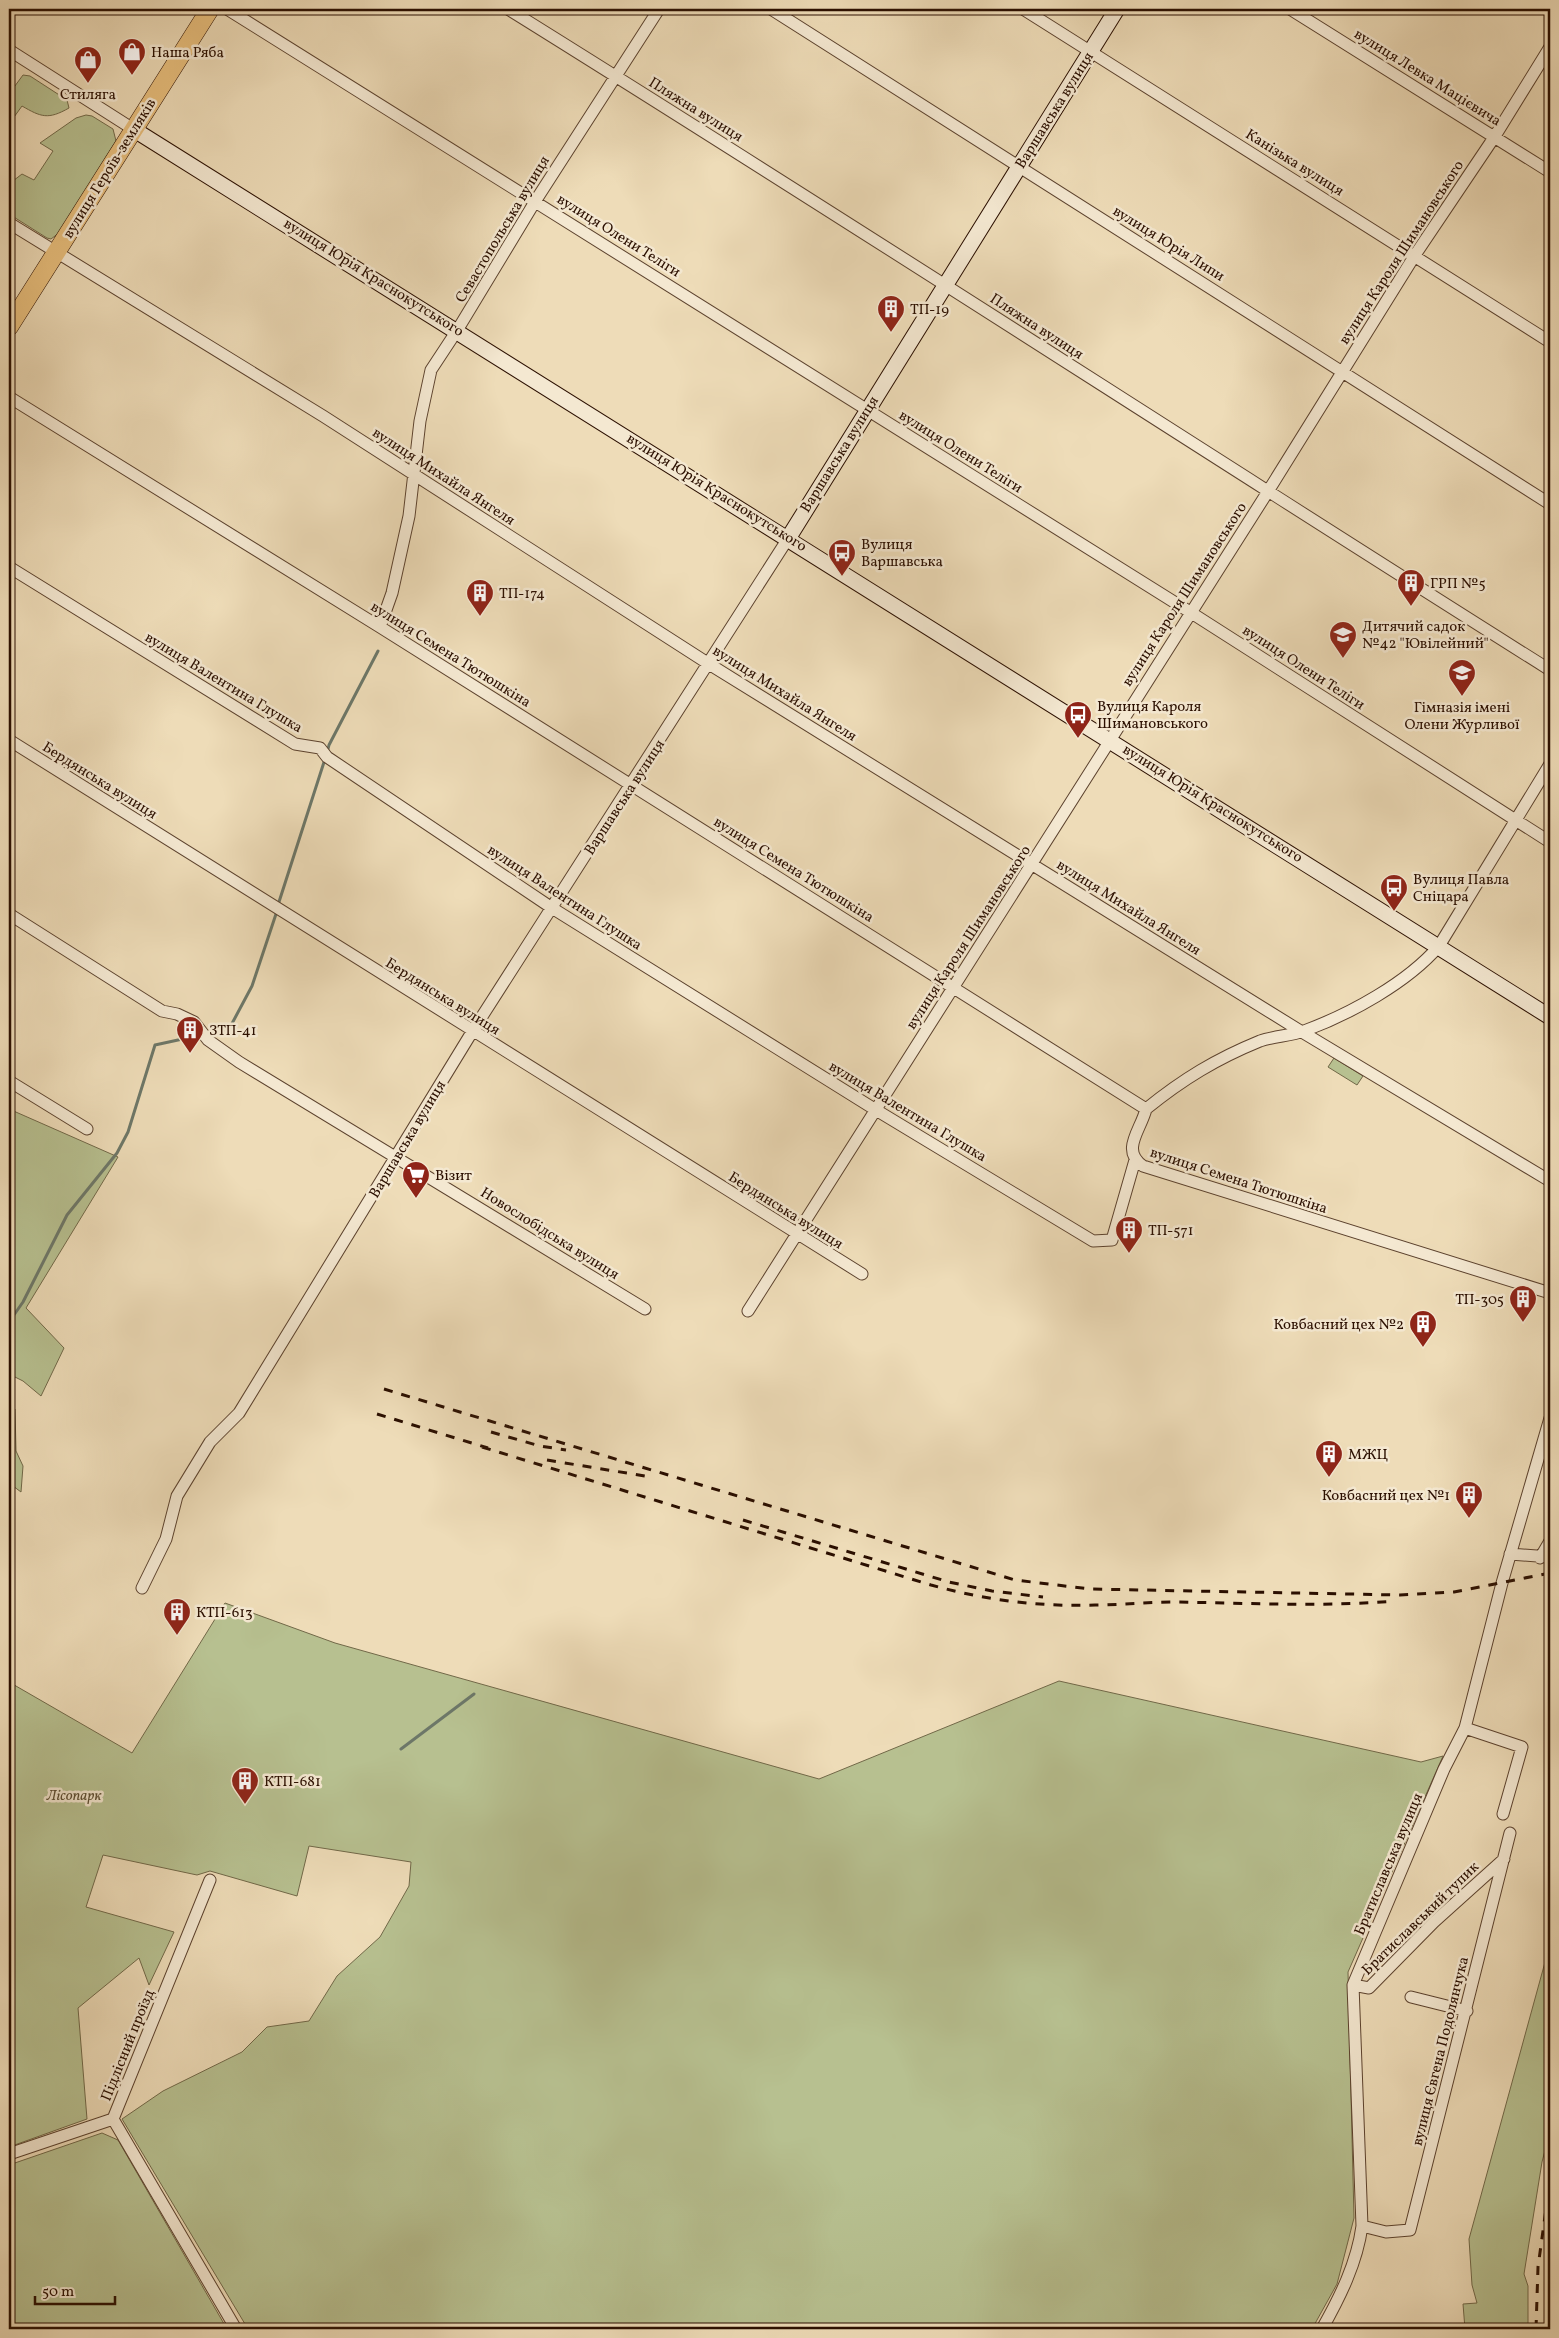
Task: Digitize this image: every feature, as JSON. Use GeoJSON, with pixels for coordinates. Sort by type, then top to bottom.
{"type":"FeatureCollection","features":[{"type":"Feature","properties":{"kind":"main road","name":"вулиця Героїв-земляків"},"geometry":{"type":"LineString","coordinates":[[9,327],[210,9]]}},
{"type":"Feature","properties":{"kind":"street","name":"вулиця Олени Теліги"},"geometry":{"type":"LineString","coordinates":[[227,9],[536,200],[1190,612],[1550,842]]}},
{"type":"Feature","properties":{"kind":"street","name":"Пляжна вулиця"},"geometry":{"type":"LineString","coordinates":[[508,9],[945,285],[1268,493],[1550,670]]}},
{"type":"Feature","properties":{"kind":"street","name":"Севастопольська вулиця"},"geometry":{"type":"LineString","coordinates":[[380,626],[392,593],[409,516],[420,420],[431,370],[536,200],[658,9]]}},
{"type":"Feature","properties":{"kind":"street","name":"вулиця Юрія Липи"},"geometry":{"type":"LineString","coordinates":[[771,9],[1550,504]]}},
{"type":"Feature","properties":{"kind":"street","name":"Канізька вулиця"},"geometry":{"type":"LineString","coordinates":[[1023,9],[1550,342]]}},
{"type":"Feature","properties":{"kind":"street","name":"Варшавська вулиця"},"geometry":{"type":"LineString","coordinates":[[142,1588],[166,1539],[177,1496],[192,1469],[210,1442],[239,1413],[472,1032],[709,664],[789,537],[866,409],[1117,9]]}},
{"type":"Feature","properties":{"kind":"street","name":"вулиця Левка Мацієвича"},"geometry":{"type":"LineString","coordinates":[[1290,9],[1550,172]]}},
{"type":"Feature","properties":{"kind":"street","name":"вулиця Кароля Шимановського"},"geometry":{"type":"LineString","coordinates":[[748,1311],[795,1233],[876,1110],[1190,612],[1268,493],[1415,255],[1495,136],[1550,47]]}},
{"type":"Feature","properties":{"kind":"street","name":"вулиця Юрія Краснокутського"},"geometry":{"type":"LineString","coordinates":[[9,50],[133,130],[458,329],[1110,738],[1550,1017]]}},
{"type":"Feature","properties":{"kind":"street","name":"вулиця Михайла Янгеля"},"geometry":{"type":"LineString","coordinates":[[9,223],[323,416],[709,664],[1302,1032],[1550,1182]]}},
{"type":"Feature","properties":{"kind":"street","name":"вулиця Семена Тютюшкіна"},"geometry":{"type":"LineString","coordinates":[[9,397],[380,626],[1146,1109],[1134,1140],[1132,1152],[1135,1160],[1153,1170],[1550,1293]]}},
{"type":"Feature","properties":{"kind":"street","name":"вулиця Валентина Глушка"},"geometry":{"type":"LineString","coordinates":[[9,566],[288,740],[295,744],[320,748],[327,757],[552,908],[876,1110],[1093,1241],[1112,1240],[1135,1160]]}},
{"type":"Feature","properties":{"kind":"street","name":"Бердянська вулиця"},"geometry":{"type":"LineString","coordinates":[[9,740],[472,1032],[862,1274]]}},
{"type":"Feature","properties":{"kind":"street"},"geometry":{"type":"LineString","coordinates":[[1146,1109],[1201,1068],[1262,1040],[1302,1032],[1332,1020],[1414,970],[1439,946],[1550,764]]}},
{"type":"Feature","properties":{"kind":"street","name":"Новослобідська вулиця"},"geometry":{"type":"LineString","coordinates":[[9,914],[162,1011],[177,1014],[194,1022],[208,1040],[239,1062],[397,1156],[645,1309]]}},
{"type":"Feature","properties":{"kind":"street"},"geometry":{"type":"LineString","coordinates":[[9,1081],[87,1129]]}},
{"type":"Feature","properties":{"kind":"street","name":"Братиславська вулиця"},"geometry":{"type":"LineString","coordinates":[[1322,2329],[1348,2277],[1360,2242],[1362,2226],[1353,1985],[1444,1769],[1466,1728],[1510,1554],[1550,1418]]}},
{"type":"Feature","properties":{"kind":"street"},"geometry":{"type":"LineString","coordinates":[[1510,1554],[1545,1557],[1550,1541]]}},
{"type":"Feature","properties":{"kind":"street"},"geometry":{"type":"LineString","coordinates":[[1466,1728],[1522,1747],[1503,1814]]}},
{"type":"Feature","properties":{"kind":"street","name":"вулиця Євгена Подолянчука"},"geometry":{"type":"LineString","coordinates":[[1362,2226],[1386,2232],[1410,2230],[1467,2011],[1510,1833]]}},
{"type":"Feature","properties":{"kind":"street","name":"Братиславський тупик"},"geometry":{"type":"LineString","coordinates":[[1353,1985],[1369,1988],[1434,1922],[1504,1859]]}},
{"type":"Feature","properties":{"kind":"street","name":"Підлісний проїзд"},"geometry":{"type":"LineString","coordinates":[[9,2154],[113,2119],[210,1880]]}},
{"type":"Feature","properties":{"kind":"street"},"geometry":{"type":"LineString","coordinates":[[1411,1997],[1467,2011]]}},
{"type":"Feature","properties":{"kind":"street"},"geometry":{"type":"LineString","coordinates":[[113,2119],[236,2329]]}},
{"type":"Feature","properties":{"kind":"green space"},"geometry":{"type":"Polygon","coordinates":[[[23,75],[30,76],[67,100],[69,108],[50,116],[45,116],[34,113],[22,106],[9,124],[9,94],[23,75]]]}},
{"type":"Feature","properties":{"kind":"green space"},"geometry":{"type":"Polygon","coordinates":[[[86,115],[92,116],[113,129],[116,141],[59,233],[51,239],[47,238],[9,214],[9,184],[22,174],[34,180],[53,151],[40,143],[76,118],[86,115]]]}},
{"type":"Feature","properties":{"kind":"green space"},"geometry":{"type":"Polygon","coordinates":[[[1334,1058],[1363,1076],[1357,1085],[1328,1067],[1334,1058]]]}},
{"type":"Feature","properties":{"kind":"green space"},"geometry":{"type":"Polygon","coordinates":[[[9,1109],[118,1157],[26,1308],[64,1348],[41,1396],[23,1381],[9,1374],[9,1109]]]}},
{"type":"Feature","properties":{"kind":"green space"},"geometry":{"type":"Polygon","coordinates":[[[9,1404],[15,1409],[16,1451],[23,1466],[21,1492],[9,1483],[9,1404]]]}},
{"type":"Feature","properties":{"kind":"green space","name":"Лісопарк"},"geometry":{"type":"Polygon","coordinates":[[[225,1603],[335,1643],[819,1779],[1059,1681],[1421,1762],[1443,1756],[1348,1972],[1354,2218],[1337,2284],[1312,2329],[248,2329],[122,2119],[163,2091],[242,2052],[267,2027],[309,2021],[337,1976],[380,1937],[409,1886],[411,1862],[309,1846],[297,1896],[210,1871],[197,1875],[103,1855],[86,1907],[174,1932],[149,1985],[139,1958],[78,2008],[87,2119],[9,2147],[9,1682],[132,1753],[225,1603]]]}},
{"type":"Feature","properties":{"kind":"green space"},"geometry":{"type":"Polygon","coordinates":[[[1550,1944],[1550,2131],[1542,2162],[1524,2274],[1528,2286],[1528,2329],[1465,2329],[1463,2304],[1477,2303],[1472,2285],[1469,2239],[1550,1944]]]}},
{"type":"Feature","properties":{"kind":"green space"},"geometry":{"type":"Polygon","coordinates":[[[102,2133],[118,2140],[227,2329],[9,2329],[9,2165],[102,2133]]]}},
{"type":"Feature","properties":{"kind":"waterway"},"geometry":{"type":"LineString","coordinates":[[327,753],[329,745],[378,651]]}},
{"type":"Feature","properties":{"kind":"waterway"},"geometry":{"type":"LineString","coordinates":[[278,905],[325,759]]}},
{"type":"Feature","properties":{"kind":"waterway"},"geometry":{"type":"LineString","coordinates":[[207,1034],[228,1031],[252,986],[277,911]]}},
{"type":"Feature","properties":{"kind":"waterway"},"geometry":{"type":"LineString","coordinates":[[9,1322],[23,1302],[67,1215],[117,1153],[128,1132],[155,1045],[201,1035]]}},
{"type":"Feature","properties":{"kind":"waterway"},"geometry":{"type":"LineString","coordinates":[[401,1749],[474,1694]]}},
{"type":"Feature","properties":{"kind":"railway"},"geometry":{"type":"LineString","coordinates":[[384,1389],[1015,1580],[1090,1589],[1400,1595],[1454,1592],[1550,1573]]}},
{"type":"Feature","properties":{"kind":"railway"},"geometry":{"type":"LineString","coordinates":[[377,1414],[488,1448]]}},
{"type":"Feature","properties":{"kind":"railway"},"geometry":{"type":"LineString","coordinates":[[491,1432],[540,1446],[566,1450]]}},
{"type":"Feature","properties":{"kind":"railway"},"geometry":{"type":"LineString","coordinates":[[482,1447],[931,1585],[972,1595],[1053,1605],[1175,1602],[1313,1604],[1395,1601]]}},
{"type":"Feature","properties":{"kind":"railway"},"geometry":{"type":"LineString","coordinates":[[547,1460],[651,1477]]}},
{"type":"Feature","properties":{"kind":"railway"},"geometry":{"type":"LineString","coordinates":[[743,1520],[949,1582],[992,1591],[1043,1597]]}},
{"type":"Feature","properties":{"kind":"railway"},"geometry":{"type":"LineString","coordinates":[[1536,2329],[1538,2267],[1550,2180]]}},
{"type":"Feature","properties":{"kind":"place","name":"Наша Ряба"},"geometry":{"type":"Point","coordinates":[132,76]}},
{"type":"Feature","properties":{"kind":"place","name":"Стиляга"},"geometry":{"type":"Point","coordinates":[88,84]}},
{"type":"Feature","properties":{"kind":"place","name":"ТП-19"},"geometry":{"type":"Point","coordinates":[891,333]}},
{"type":"Feature","properties":{"kind":"place","name":"Вулиця Варшавська"},"geometry":{"type":"Point","coordinates":[842,577]}},
{"type":"Feature","properties":{"kind":"place","name":"ГРП №5"},"geometry":{"type":"Point","coordinates":[1411,607]}},
{"type":"Feature","properties":{"kind":"place","name":"ТП-174"},"geometry":{"type":"Point","coordinates":[480,617]}},
{"type":"Feature","properties":{"kind":"place","name":"Дитячий садок №42 \"Ювілейний\""},"geometry":{"type":"Point","coordinates":[1343,659]}},
{"type":"Feature","properties":{"kind":"place","name":"Гімназія імені Олени Журливої"},"geometry":{"type":"Point","coordinates":[1462,697]}},
{"type":"Feature","properties":{"kind":"place","name":"Вулиця Кароля Шимановського"},"geometry":{"type":"Point","coordinates":[1078,739]}},
{"type":"Feature","properties":{"kind":"place","name":"Вулиця Павла Сніцара"},"geometry":{"type":"Point","coordinates":[1394,912]}},
{"type":"Feature","properties":{"kind":"place","name":"ЗТП-41"},"geometry":{"type":"Point","coordinates":[190,1054]}},
{"type":"Feature","properties":{"kind":"place","name":"Візит"},"geometry":{"type":"Point","coordinates":[416,1199]}},
{"type":"Feature","properties":{"kind":"place","name":"ТП-571"},"geometry":{"type":"Point","coordinates":[1129,1254]}},
{"type":"Feature","properties":{"kind":"place","name":"ТП-305"},"geometry":{"type":"Point","coordinates":[1523,1323]}},
{"type":"Feature","properties":{"kind":"place","name":"Ковбасний цех №2"},"geometry":{"type":"Point","coordinates":[1423,1348]}},
{"type":"Feature","properties":{"kind":"place","name":"МЖЦ"},"geometry":{"type":"Point","coordinates":[1329,1478]}},
{"type":"Feature","properties":{"kind":"place","name":"Ковбасний цех №1"},"geometry":{"type":"Point","coordinates":[1469,1519]}},
{"type":"Feature","properties":{"kind":"place","name":"КТП-613"},"geometry":{"type":"Point","coordinates":[177,1636]}},
{"type":"Feature","properties":{"kind":"place","name":"КТП-681"},"geometry":{"type":"Point","coordinates":[245,1805]}}]}
